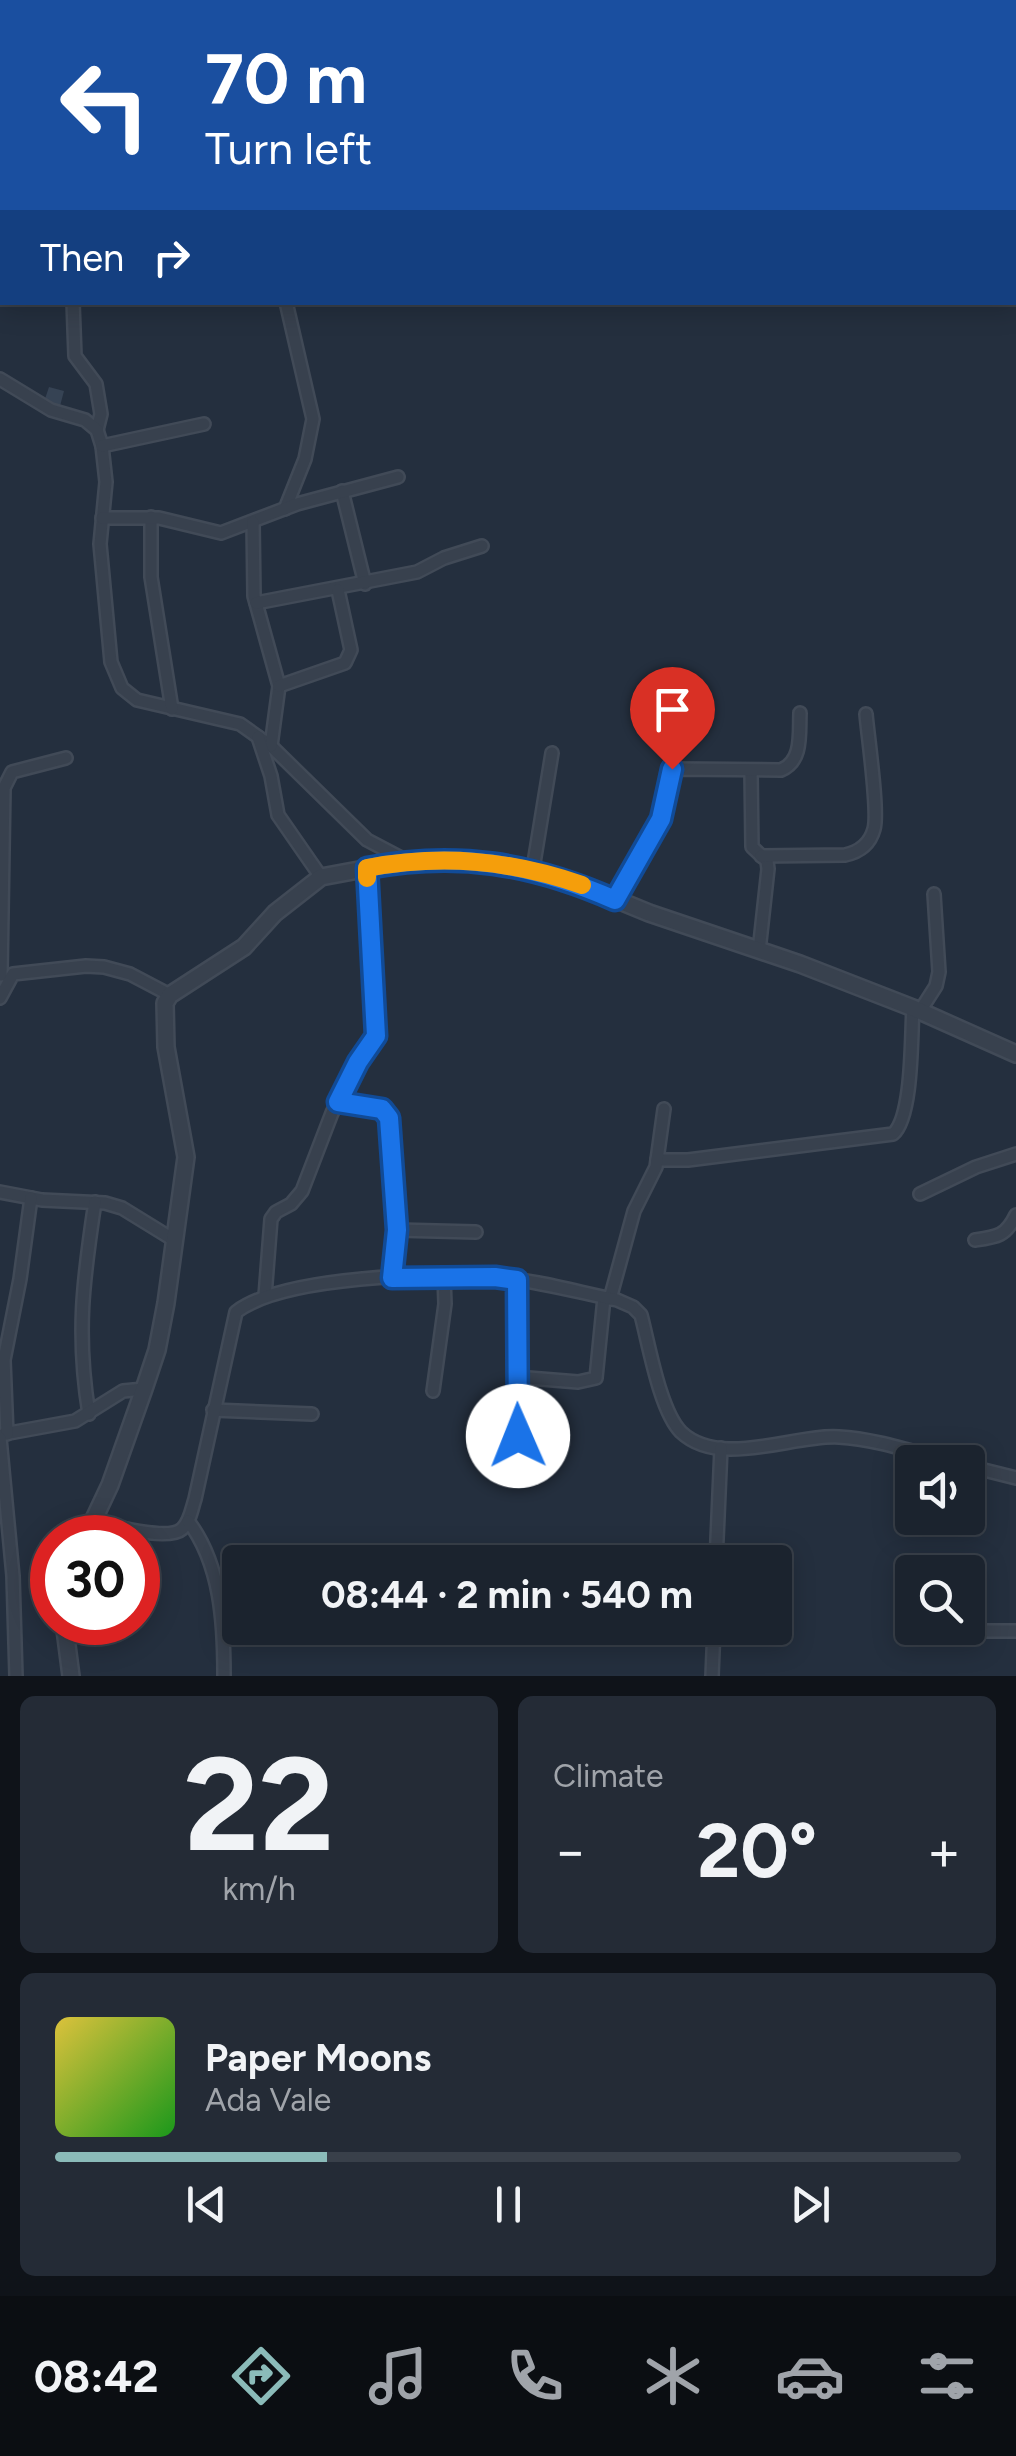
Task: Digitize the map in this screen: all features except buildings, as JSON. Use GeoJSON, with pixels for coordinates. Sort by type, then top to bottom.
{"type":"FeatureCollection","features":[{"type":"Feature","properties":{"kind":"street"},"geometry":{"type":"LineString","coordinates":[[73,305],[75,356],[92,374],[100,401],[97,430],[106,482],[100,544],[111,662],[122,688],[137,700],[240,724],[271,746],[367,840],[406,861]]}},
{"type":"Feature","properties":{"kind":"street"},"geometry":{"type":"LineString","coordinates":[[285,509],[305,460],[313,419],[287,305]]}},
{"type":"Feature","properties":{"kind":"street"},"geometry":{"type":"LineString","coordinates":[[0,379],[50,410],[84,420],[97,430]]}},
{"type":"Feature","properties":{"kind":"street"},"geometry":{"type":"LineString","coordinates":[[102,446],[204,424]]}},
{"type":"Feature","properties":{"kind":"street"},"geometry":{"type":"LineString","coordinates":[[102,518],[150,517],[221,533],[285,509],[398,477]]}},
{"type":"Feature","properties":{"kind":"street"},"geometry":{"type":"LineString","coordinates":[[342,491],[365,584]]}},
{"type":"Feature","properties":{"kind":"street"},"geometry":{"type":"LineString","coordinates":[[150,517],[151,577],[172,708]]}},
{"type":"Feature","properties":{"kind":"street"},"geometry":{"type":"LineString","coordinates":[[253,522],[256,603],[279,686],[271,746]]}},
{"type":"Feature","properties":{"kind":"street"},"geometry":{"type":"LineString","coordinates":[[256,603],[417,572],[482,546]]}},
{"type":"Feature","properties":{"kind":"street"},"geometry":{"type":"LineString","coordinates":[[279,686],[345,663],[350,650],[338,590]]}},
{"type":"Feature","properties":{"kind":"street"},"geometry":{"type":"LineString","coordinates":[[615,900],[661,819],[672,769],[780,770],[796,761],[800,713]]}},
{"type":"Feature","properties":{"kind":"street"},"geometry":{"type":"LineString","coordinates":[[761,856],[846,856],[866,846],[875,828],[866,714]]}},
{"type":"Feature","properties":{"kind":"street"},"geometry":{"type":"LineString","coordinates":[[258,737],[272,776],[278,815],[321,877]]}},
{"type":"Feature","properties":{"kind":"street"},"geometry":{"type":"LineString","coordinates":[[533,869],[552,753]]}},
{"type":"Feature","properties":{"kind":"street"},"geometry":{"type":"LineString","coordinates":[[0,998],[5,975],[4,788],[12,772],[66,758]]}},
{"type":"Feature","properties":{"kind":"street"},"geometry":{"type":"LineString","coordinates":[[751,771],[752,846],[767,861],[768,869],[759,951]]}},
{"type":"Feature","properties":{"kind":"street"},"geometry":{"type":"LineString","coordinates":[[95,1515],[157,1350],[184,1190],[186,1157],[166,1047],[165,1003],[244,947],[275,913],[321,877],[406,861],[468,860],[533,869],[916,1009],[986,1044],[1016,1054]]}},
{"type":"Feature","properties":{"kind":"street"},"geometry":{"type":"LineString","coordinates":[[265,1296],[271,1219],[302,1191],[338,1102],[376,1036],[367,868]]}},
{"type":"Feature","properties":{"kind":"street"},"geometry":{"type":"LineString","coordinates":[[657,1160],[688,1160],[893,1134],[899,1128],[907,1091],[916,1009],[936,986],[939,972],[934,894]]}},
{"type":"Feature","properties":{"kind":"street"},"geometry":{"type":"LineString","coordinates":[[5,975],[86,966],[104,968],[130,974],[170,996]]}},
{"type":"Feature","properties":{"kind":"street"},"geometry":{"type":"LineString","coordinates":[[338,1102],[387,1112],[397,1230],[392,1278]]}},
{"type":"Feature","properties":{"kind":"street"},"geometry":{"type":"LineString","coordinates":[[516,1378],[578,1382],[596,1378],[607,1298],[634,1211],[653,1178],[664,1109]]}},
{"type":"Feature","properties":{"kind":"street"},"geometry":{"type":"LineString","coordinates":[[920,1194],[976,1166],[1016,1154]]}},
{"type":"Feature","properties":{"kind":"street"},"geometry":{"type":"LineString","coordinates":[[0,1192],[122,1208],[174,1240]]}},
{"type":"Feature","properties":{"kind":"street"},"geometry":{"type":"LineString","coordinates":[[16,1676],[2,1435],[4,1360],[20,1280],[30,1198]]}},
{"type":"Feature","properties":{"kind":"street"},"geometry":{"type":"LineString","coordinates":[[90,1414],[80,1332],[95,1202]]}},
{"type":"Feature","properties":{"kind":"street"},"geometry":{"type":"LineString","coordinates":[[975,1240],[1000,1237],[1016,1215]]}},
{"type":"Feature","properties":{"kind":"street"},"geometry":{"type":"LineString","coordinates":[[397,1230],[476,1232]]}},
{"type":"Feature","properties":{"kind":"street"},"geometry":{"type":"LineString","coordinates":[[160,1533],[181,1531],[188,1521],[236,1312],[265,1296],[368,1278],[495,1277],[607,1298],[634,1307],[640,1315],[669,1414],[682,1432],[721,1448],[839,1437],[895,1449]]}},
{"type":"Feature","properties":{"kind":"street"},"geometry":{"type":"LineString","coordinates":[[433,1391],[444,1278]]}},
{"type":"Feature","properties":{"kind":"street"},"geometry":{"type":"LineString","coordinates":[[517,1280],[518,1464]]}},
{"type":"Feature","properties":{"kind":"street"},"geometry":{"type":"LineString","coordinates":[[2,1435],[50,1428],[90,1414],[123,1392],[144,1388]]}},
{"type":"Feature","properties":{"kind":"street"},"geometry":{"type":"LineString","coordinates":[[213,1410],[312,1414]]}},
{"type":"Feature","properties":{"kind":"street"},"geometry":{"type":"LineString","coordinates":[[717,1545],[721,1448]]}},
{"type":"Feature","properties":{"kind":"street"},"geometry":{"type":"LineString","coordinates":[[985,1470],[1016,1478]]}},
{"type":"Feature","properties":{"kind":"street"},"geometry":{"type":"LineString","coordinates":[[188,1521],[209,1552],[217,1591],[224,1676]]}},
{"type":"Feature","properties":{"kind":"street"},"geometry":{"type":"LineString","coordinates":[[985,1631],[1016,1632]]}},
{"type":"Feature","properties":{"kind":"street"},"geometry":{"type":"LineString","coordinates":[[67,1645],[71,1676]]}},
{"type":"Feature","properties":{"kind":"street"},"geometry":{"type":"LineString","coordinates":[[712,1676],[713,1645]]}},
{"type":"Feature","properties":{"kind":"slow traffic"},"geometry":{"type":"LineString","coordinates":[[367,878],[367,868],[406,861],[468,860],[533,869],[582,885]]}},
{"type":"Feature","properties":{"kind":"route"},"geometry":{"type":"LineString","coordinates":[[518,1436],[517,1280],[392,1278],[397,1230],[389,1118],[382,1109],[338,1102],[376,1036],[367,868],[406,861],[468,860],[533,869],[615,900],[661,819],[672,769]]}}]}
